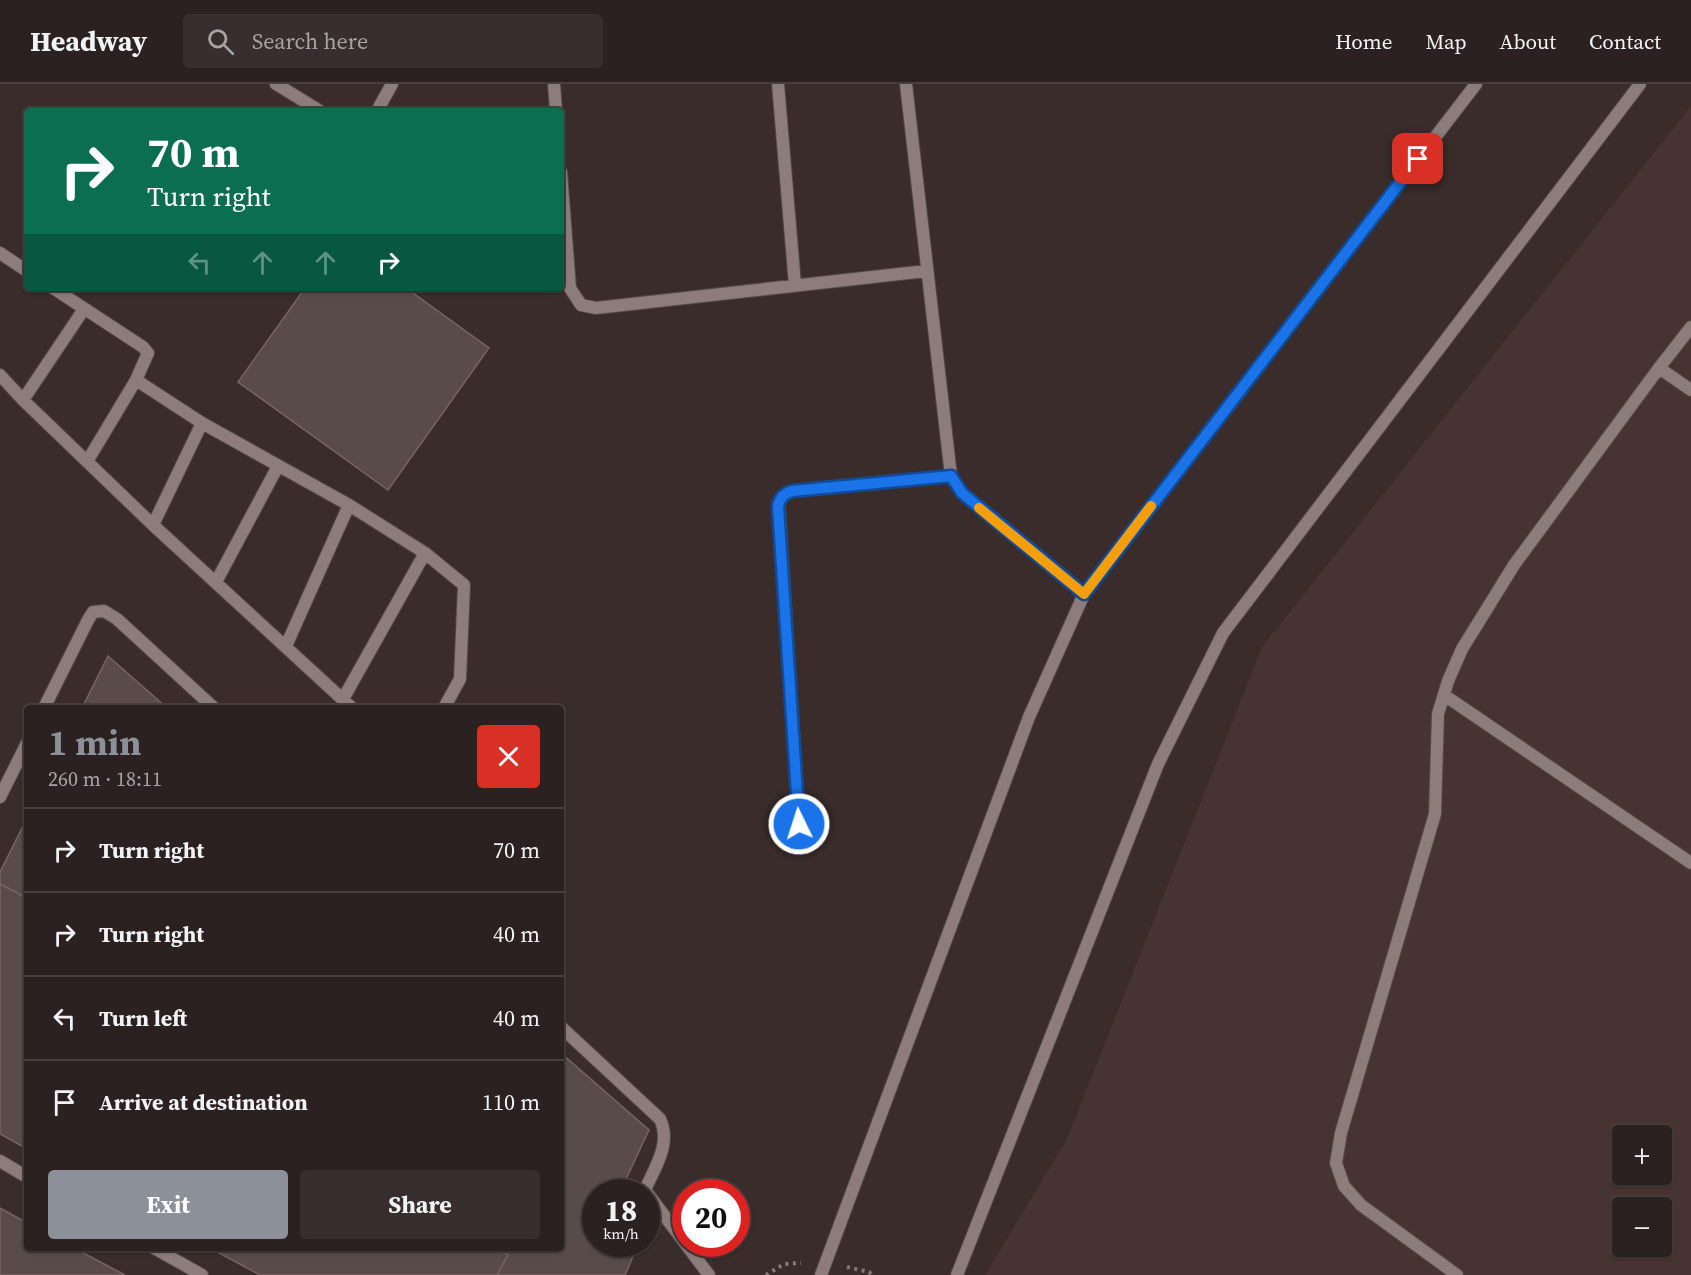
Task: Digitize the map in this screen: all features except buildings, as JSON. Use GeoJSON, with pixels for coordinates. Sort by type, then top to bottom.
{"type":"FeatureCollection","features":[{"type":"Feature","properties":{"kind":"lane"},"geometry":{"type":"LineString","coordinates":[[276,84],[315,108]]}},
{"type":"Feature","properties":{"kind":"lane"},"geometry":{"type":"LineString","coordinates":[[379,108],[392,84]]}},
{"type":"Feature","properties":{"kind":"lane"},"geometry":{"type":"LineString","coordinates":[[554,84],[556,108]]}},
{"type":"Feature","properties":{"kind":"lane"},"geometry":{"type":"LineString","coordinates":[[778,84],[795,285]]}},
{"type":"Feature","properties":{"kind":"lane"},"geometry":{"type":"LineString","coordinates":[[906,84],[951,476],[962,493],[1084,594]]}},
{"type":"Feature","properties":{"kind":"lane"},"geometry":{"type":"LineString","coordinates":[[821,1275],[1029,717],[1084,594],[1476,84]]}},
{"type":"Feature","properties":{"kind":"lane"},"geometry":{"type":"LineString","coordinates":[[957,1275],[1158,764],[1223,633],[1640,84]]}},
{"type":"Feature","properties":{"kind":"lane"},"geometry":{"type":"LineString","coordinates":[[564,211],[570,288],[581,305],[596,308],[926,271]]}},
{"type":"Feature","properties":{"kind":"lane"},"geometry":{"type":"LineString","coordinates":[[0,253],[24,269]]}},
{"type":"Feature","properties":{"kind":"lane"},"geometry":{"type":"LineString","coordinates":[[57,291],[143,346],[148,353],[136,380],[88,460]]}},
{"type":"Feature","properties":{"kind":"lane"},"geometry":{"type":"LineString","coordinates":[[23,400],[84,309]]}},
{"type":"Feature","properties":{"kind":"lane"},"geometry":{"type":"LineString","coordinates":[[1457,1275],[1361,1205],[1344,1186],[1336,1163],[1341,1133],[1435,814],[1438,714],[1448,681],[1462,649],[1514,565],[1691,327]]}},
{"type":"Feature","properties":{"kind":"lane"},"geometry":{"type":"LineString","coordinates":[[1659,368],[1691,390]]}},
{"type":"Feature","properties":{"kind":"lane"},"geometry":{"type":"LineString","coordinates":[[0,375],[153,525],[349,705]]}},
{"type":"Feature","properties":{"kind":"lane"},"geometry":{"type":"LineString","coordinates":[[136,380],[202,423],[349,505],[425,553],[464,585],[460,679],[446,705]]}},
{"type":"Feature","properties":{"kind":"lane"},"geometry":{"type":"LineString","coordinates":[[153,525],[202,423]]}},
{"type":"Feature","properties":{"kind":"lane"},"geometry":{"type":"LineString","coordinates":[[216,582],[278,466]]}},
{"type":"Feature","properties":{"kind":"lane"},"geometry":{"type":"LineString","coordinates":[[799,824],[778,506],[780,498],[792,491],[951,476]]}},
{"type":"Feature","properties":{"kind":"lane"},"geometry":{"type":"LineString","coordinates":[[286,646],[349,505]]}},
{"type":"Feature","properties":{"kind":"lane"},"geometry":{"type":"LineString","coordinates":[[343,699],[425,553]]}},
{"type":"Feature","properties":{"kind":"lane"},"geometry":{"type":"LineString","coordinates":[[46,705],[88,620],[93,612],[104,611],[117,619],[211,705]]}},
{"type":"Feature","properties":{"kind":"lane"},"geometry":{"type":"LineString","coordinates":[[1444,695],[1691,863]]}},
{"type":"Feature","properties":{"kind":"lane"},"geometry":{"type":"LineString","coordinates":[[0,797],[24,749]]}},
{"type":"Feature","properties":{"kind":"lane"},"geometry":{"type":"LineString","coordinates":[[564,1030],[660,1119],[666,1136],[650,1179]]}},
{"type":"Feature","properties":{"kind":"lane"},"geometry":{"type":"LineString","coordinates":[[0,1161],[24,1175]]}},
{"type":"Feature","properties":{"kind":"lane"},"geometry":{"type":"LineString","coordinates":[[660,1211],[708,1275]]}},
{"type":"Feature","properties":{"kind":"lane"},"geometry":{"type":"LineString","coordinates":[[159,1251],[202,1275]]}},
{"type":"Feature","properties":{"kind":"path"},"geometry":{"type":"LineString","coordinates":[[766,1275],[784,1263],[826,1261]]}},
{"type":"Feature","properties":{"kind":"shaded area"},"geometry":{"type":"Polygon","coordinates":[[[1691,106],[1691,1275],[985,1275],[1067,1139],[1262,647],[1691,106]]]}},
{"type":"Feature","properties":{"kind":"slow traffic"},"geometry":{"type":"LineString","coordinates":[[979,508],[1084,594],[1151,506]]}},
{"type":"Feature","properties":{"kind":"route"},"geometry":{"type":"LineString","coordinates":[[799,824],[778,506],[780,498],[792,491],[951,476],[952,482],[962,493],[1084,594],[1418,159]]}}]}
